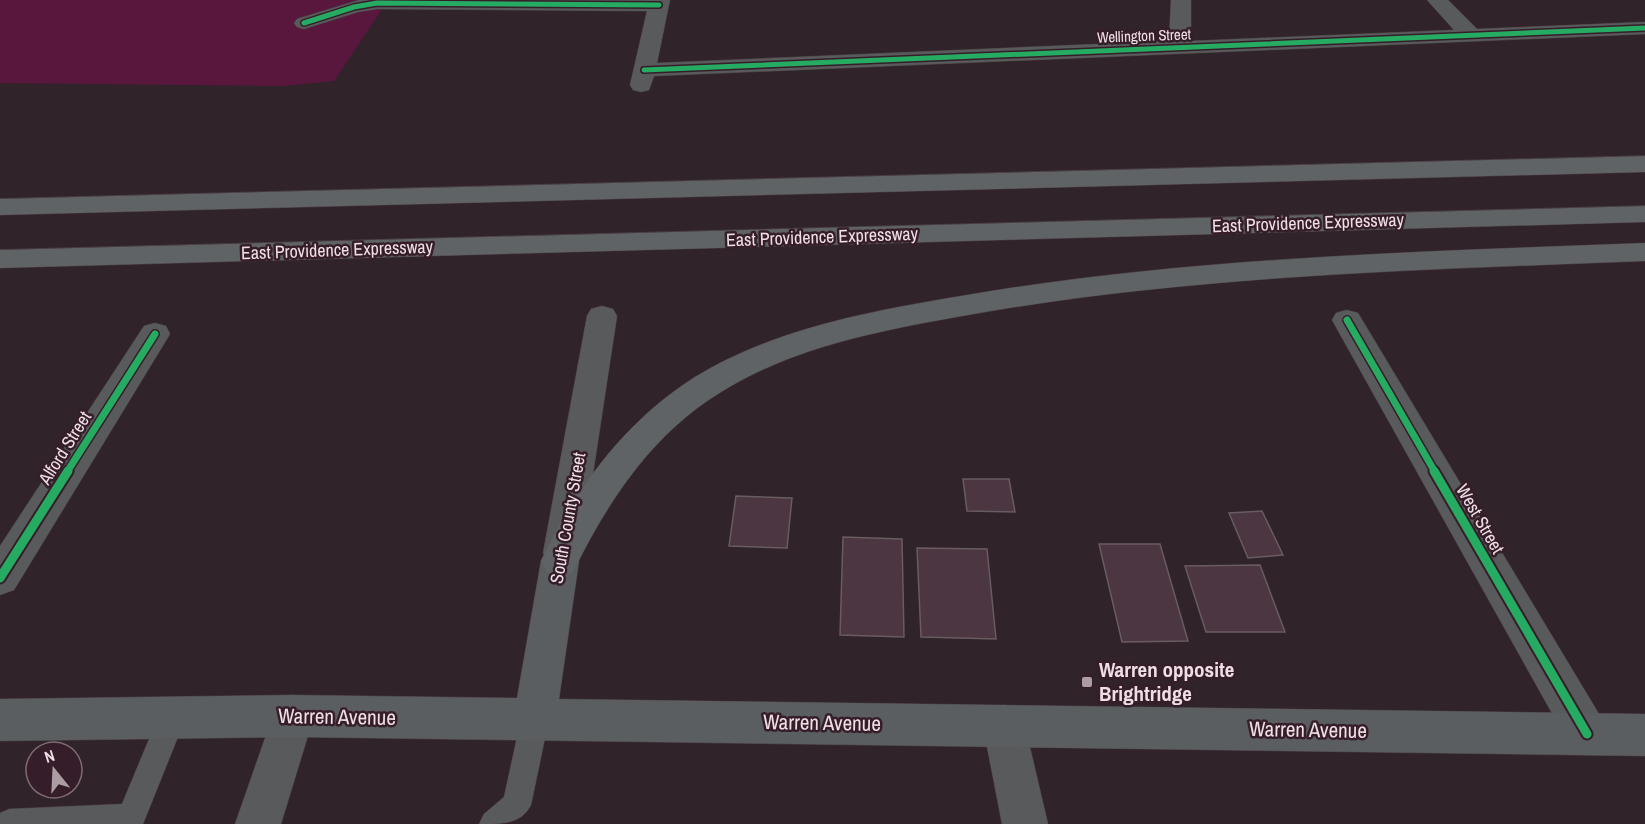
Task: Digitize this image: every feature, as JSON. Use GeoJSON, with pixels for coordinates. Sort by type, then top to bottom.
{"type":"FeatureCollection","features":[{"type":"Feature","properties":{"kind":"highway"},"geometry":{"type":"LineString","coordinates":[[0,207],[1645,162]]}},
{"type":"Feature","properties":{"kind":"highway"},"geometry":{"type":"LineString","coordinates":[[0,193],[171,202]]}},
{"type":"Feature","properties":{"kind":"highway","name":"East Providence Expressway"},"geometry":{"type":"LineString","coordinates":[[0,259],[1645,214]]}},
{"type":"Feature","properties":{"kind":"highway"},"geometry":{"type":"LineString","coordinates":[[560,561],[594,498],[626,454],[651,428],[706,385],[745,364],[797,345],[869,325],[946,309],[1118,282],[1227,272],[1645,252]]}},
{"type":"Feature","properties":{"kind":"main road","name":"South County Street"},"geometry":{"type":"LineString","coordinates":[[535,719],[560,561]]}},
{"type":"Feature","properties":{"kind":"main road","name":"Warren Avenue"},"geometry":{"type":"LineString","coordinates":[[0,720],[293,716],[1645,735]]}},
{"type":"Feature","properties":{"kind":"street"},"geometry":{"type":"LineString","coordinates":[[1180,48],[1181,0]]}},
{"type":"Feature","properties":{"kind":"street"},"geometry":{"type":"LineString","coordinates":[[1437,0],[1473,37]]}},
{"type":"Feature","properties":{"kind":"street"},"geometry":{"type":"LineString","coordinates":[[304,22],[354,7],[377,3],[660,2]]}},
{"type":"Feature","properties":{"kind":"street","name":"Wellington Street"},"geometry":{"type":"LineString","coordinates":[[660,2],[642,78],[1180,48],[1645,28]]}},
{"type":"Feature","properties":{"kind":"street","name":"South County Street"},"geometry":{"type":"LineString","coordinates":[[560,561],[602,316]]}},
{"type":"Feature","properties":{"kind":"street","name":"West Street"},"geometry":{"type":"LineString","coordinates":[[1347,320],[1587,734]]}},
{"type":"Feature","properties":{"kind":"street","name":"Alford Street"},"geometry":{"type":"LineString","coordinates":[[0,578],[155,334]]}},
{"type":"Feature","properties":{"kind":"street"},"geometry":{"type":"LineString","coordinates":[[258,824],[293,716]]}},
{"type":"Feature","properties":{"kind":"street"},"geometry":{"type":"LineString","coordinates":[[1004,726],[1025,824]]}},
{"type":"Feature","properties":{"kind":"lane"},"geometry":{"type":"LineString","coordinates":[[9,824],[129,821],[172,717]]}},
{"type":"Feature","properties":{"kind":"lane"},"geometry":{"type":"LineString","coordinates":[[494,824],[517,804],[535,719]]}},
{"type":"Feature","properties":{"kind":"shaded area"},"geometry":{"type":"Polygon","coordinates":[[[0,0],[660,0],[386,3],[334,81],[284,86],[0,83],[0,0]]]}},
{"type":"Feature","properties":{"kind":"building"},"geometry":{"type":"Polygon","coordinates":[[[963,479],[1009,479],[1015,512],[967,511],[963,479]]]}},
{"type":"Feature","properties":{"kind":"building"},"geometry":{"type":"Polygon","coordinates":[[[736,496],[792,498],[787,548],[729,546],[736,496]]]}},
{"type":"Feature","properties":{"kind":"building"},"geometry":{"type":"Polygon","coordinates":[[[1262,511],[1283,555],[1248,558],[1229,513],[1262,511]]]}},
{"type":"Feature","properties":{"kind":"building"},"geometry":{"type":"Polygon","coordinates":[[[843,537],[902,539],[904,637],[840,635],[843,537]]]}},
{"type":"Feature","properties":{"kind":"building"},"geometry":{"type":"Polygon","coordinates":[[[1099,544],[1160,544],[1188,641],[1122,642],[1099,544]]]}},
{"type":"Feature","properties":{"kind":"building"},"geometry":{"type":"Polygon","coordinates":[[[917,548],[987,549],[996,639],[921,637],[917,548]]]}},
{"type":"Feature","properties":{"kind":"building"},"geometry":{"type":"Polygon","coordinates":[[[1260,565],[1285,632],[1206,632],[1185,566],[1260,565]]]}},
{"type":"Feature","properties":{"kind":"cycle path"},"geometry":{"type":"LineString","coordinates":[[304,23],[354,7],[377,3],[659,5]]}},
{"type":"Feature","properties":{"kind":"cycle path"},"geometry":{"type":"LineString","coordinates":[[644,70],[1645,28]]}},
{"type":"Feature","properties":{"kind":"cycle path"},"geometry":{"type":"LineString","coordinates":[[1347,320],[1587,734]]}},
{"type":"Feature","properties":{"kind":"cycle path"},"geometry":{"type":"LineString","coordinates":[[0,578],[155,334]]}},
{"type":"Feature","properties":{"kind":"place","name":"Warren opposite Brightridge"},"geometry":{"type":"Point","coordinates":[1087,682]}}]}
